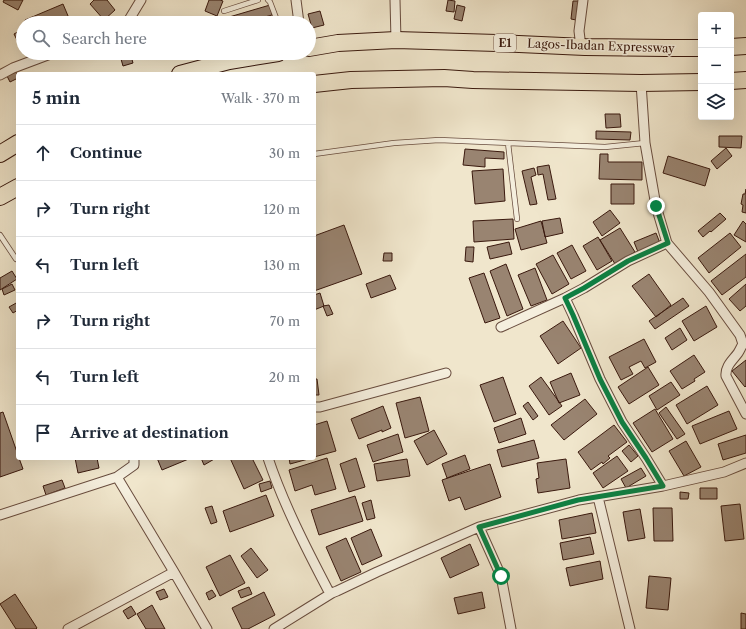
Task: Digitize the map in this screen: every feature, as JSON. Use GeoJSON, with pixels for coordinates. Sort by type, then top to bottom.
{"type":"FeatureCollection","features":[{"type":"Feature","properties":{"kind":"highway","name":"Lagos-Ibadan Expressway"},"geometry":{"type":"LineString","coordinates":[[316,47],[338,43],[396,40],[497,42],[581,47],[698,48]]}},
{"type":"Feature","properties":{"kind":"highway"},"geometry":{"type":"LineString","coordinates":[[734,47],[746,46]]}},
{"type":"Feature","properties":{"kind":"highway"},"geometry":{"type":"LineString","coordinates":[[188,72],[235,60]]}},
{"type":"Feature","properties":{"kind":"highway"},"geometry":{"type":"LineString","coordinates":[[316,84],[351,80],[444,78],[473,80],[641,83],[698,82]]}},
{"type":"Feature","properties":{"kind":"highway"},"geometry":{"type":"LineString","coordinates":[[734,81],[746,80]]}},
{"type":"Feature","properties":{"kind":"highway"},"geometry":{"type":"LineString","coordinates":[[0,154],[16,144]]}},
{"type":"Feature","properties":{"kind":"highway"},"geometry":{"type":"LineString","coordinates":[[0,197],[16,188]]}},
{"type":"Feature","properties":{"kind":"street"},"geometry":{"type":"LineString","coordinates":[[131,16],[141,0]]}},
{"type":"Feature","properties":{"kind":"street"},"geometry":{"type":"LineString","coordinates":[[296,0],[298,16]]}},
{"type":"Feature","properties":{"kind":"street"},"geometry":{"type":"LineString","coordinates":[[395,0],[396,40]]}},
{"type":"Feature","properties":{"kind":"street"},"geometry":{"type":"LineString","coordinates":[[581,47],[579,31],[583,0]]}},
{"type":"Feature","properties":{"kind":"street"},"geometry":{"type":"LineString","coordinates":[[0,75],[12,68],[34,60]]}},
{"type":"Feature","properties":{"kind":"street"},"geometry":{"type":"LineString","coordinates":[[641,83],[645,143],[656,206],[668,243],[709,292],[740,335],[743,344],[727,368],[726,376],[746,414]]}},
{"type":"Feature","properties":{"kind":"street"},"geometry":{"type":"LineString","coordinates":[[501,327],[565,298],[628,261],[668,243]]}},
{"type":"Feature","properties":{"kind":"street"},"geometry":{"type":"LineString","coordinates":[[565,298],[600,379],[622,422],[663,486]]}},
{"type":"Feature","properties":{"kind":"street"},"geometry":{"type":"LineString","coordinates":[[734,327],[740,328],[746,333]]}},
{"type":"Feature","properties":{"kind":"street"},"geometry":{"type":"LineString","coordinates":[[316,407],[446,373]]}},
{"type":"Feature","properties":{"kind":"street"},"geometry":{"type":"LineString","coordinates":[[0,515],[117,477],[134,465],[134,460]]}},
{"type":"Feature","properties":{"kind":"street"},"geometry":{"type":"LineString","coordinates":[[269,460],[273,474],[307,548],[328,590],[332,593]]}},
{"type":"Feature","properties":{"kind":"street"},"geometry":{"type":"LineString","coordinates":[[274,629],[332,593],[479,527],[578,500],[663,486],[724,472],[746,463]]}},
{"type":"Feature","properties":{"kind":"street"},"geometry":{"type":"LineString","coordinates":[[117,477],[207,629]]}},
{"type":"Feature","properties":{"kind":"street"},"geometry":{"type":"LineString","coordinates":[[598,497],[630,629]]}},
{"type":"Feature","properties":{"kind":"street"},"geometry":{"type":"LineString","coordinates":[[479,527],[501,576],[511,629]]}},
{"type":"Feature","properties":{"kind":"street"},"geometry":{"type":"LineString","coordinates":[[68,629],[174,572]]}},
{"type":"Feature","properties":{"kind":"lane"},"geometry":{"type":"LineString","coordinates":[[224,11],[258,0]]}},
{"type":"Feature","properties":{"kind":"lane"},"geometry":{"type":"LineString","coordinates":[[268,0],[275,16]]}},
{"type":"Feature","properties":{"kind":"lane"},"geometry":{"type":"LineString","coordinates":[[316,154],[394,143],[439,140],[605,147],[645,143]]}},
{"type":"Feature","properties":{"kind":"lane"},"geometry":{"type":"LineString","coordinates":[[508,142],[517,219]]}},
{"type":"Feature","properties":{"kind":"lane"},"geometry":{"type":"LineString","coordinates":[[0,235],[16,260]]}},
{"type":"Feature","properties":{"kind":"building"},"geometry":{"type":"Polygon","coordinates":[[[4,0],[23,0],[18,10],[3,2],[4,0]]]}},
{"type":"Feature","properties":{"kind":"building"},"geometry":{"type":"Polygon","coordinates":[[[94,0],[107,0],[115,10],[108,16],[100,16],[90,4],[94,0]]]}},
{"type":"Feature","properties":{"kind":"building"},"geometry":{"type":"Polygon","coordinates":[[[209,0],[223,1],[217,16],[205,11],[209,0]]]}},
{"type":"Feature","properties":{"kind":"building"},"geometry":{"type":"Polygon","coordinates":[[[448,0],[455,1],[454,12],[446,11],[448,0]]]}},
{"type":"Feature","properties":{"kind":"building"},"geometry":{"type":"Polygon","coordinates":[[[573,1],[578,1],[576,20],[571,19],[573,1]]]}},
{"type":"Feature","properties":{"kind":"building"},"geometry":{"type":"Polygon","coordinates":[[[63,4],[68,16],[34,16],[63,4]]]}},
{"type":"Feature","properties":{"kind":"building"},"geometry":{"type":"Polygon","coordinates":[[[270,5],[272,15],[268,16],[233,16],[270,5]]]}},
{"type":"Feature","properties":{"kind":"building"},"geometry":{"type":"Polygon","coordinates":[[[457,5],[465,7],[462,21],[454,19],[457,5]]]}},
{"type":"Feature","properties":{"kind":"building"},"geometry":{"type":"Polygon","coordinates":[[[320,11],[324,25],[316,27],[316,16],[309,16],[308,14],[320,11]]]}},
{"type":"Feature","properties":{"kind":"building"},"geometry":{"type":"Polygon","coordinates":[[[121,60],[132,60],[133,63],[123,66],[121,60]]]}},
{"type":"Feature","properties":{"kind":"building"},"geometry":{"type":"Polygon","coordinates":[[[16,72],[16,79],[10,82],[7,76],[16,72]]]}},
{"type":"Feature","properties":{"kind":"building"},"geometry":{"type":"Polygon","coordinates":[[[605,114],[620,114],[621,127],[606,128],[605,114]]]}},
{"type":"Feature","properties":{"kind":"building"},"geometry":{"type":"Polygon","coordinates":[[[596,131],[631,132],[630,140],[596,139],[596,131]]]}},
{"type":"Feature","properties":{"kind":"building"},"geometry":{"type":"Polygon","coordinates":[[[719,136],[742,136],[741,148],[719,147],[719,136]]]}},
{"type":"Feature","properties":{"kind":"building"},"geometry":{"type":"Polygon","coordinates":[[[726,148],[732,156],[717,169],[711,161],[726,148]]]}},
{"type":"Feature","properties":{"kind":"building"},"geometry":{"type":"Polygon","coordinates":[[[465,149],[504,152],[504,159],[485,158],[485,167],[463,165],[465,149]]]}},
{"type":"Feature","properties":{"kind":"building"},"geometry":{"type":"Polygon","coordinates":[[[600,154],[608,154],[608,162],[642,162],[642,180],[599,179],[600,154]]]}},
{"type":"Feature","properties":{"kind":"building"},"geometry":{"type":"Polygon","coordinates":[[[668,156],[710,169],[705,186],[663,173],[668,156]]]}},
{"type":"Feature","properties":{"kind":"building"},"geometry":{"type":"Polygon","coordinates":[[[549,165],[556,199],[548,200],[543,174],[538,175],[537,167],[549,165]]]}},
{"type":"Feature","properties":{"kind":"building"},"geometry":{"type":"Polygon","coordinates":[[[534,168],[536,175],[531,177],[537,204],[530,205],[522,171],[534,168]]]}},
{"type":"Feature","properties":{"kind":"building"},"geometry":{"type":"Polygon","coordinates":[[[503,169],[505,201],[475,204],[472,171],[503,169]]]}},
{"type":"Feature","properties":{"kind":"building"},"geometry":{"type":"Polygon","coordinates":[[[611,184],[634,184],[634,204],[611,204],[611,184]]]}},
{"type":"Feature","properties":{"kind":"building"},"geometry":{"type":"Polygon","coordinates":[[[746,189],[746,213],[742,212],[743,205],[741,204],[743,194],[745,194],[746,189]]]}},
{"type":"Feature","properties":{"kind":"building"},"geometry":{"type":"Polygon","coordinates":[[[610,210],[620,223],[602,236],[593,222],[610,210]]]}},
{"type":"Feature","properties":{"kind":"building"},"geometry":{"type":"Polygon","coordinates":[[[720,213],[726,219],[703,237],[698,231],[720,213]]]}},
{"type":"Feature","properties":{"kind":"building"},"geometry":{"type":"Polygon","coordinates":[[[560,218],[563,233],[545,237],[542,221],[560,218]]]}},
{"type":"Feature","properties":{"kind":"building"},"geometry":{"type":"Polygon","coordinates":[[[513,219],[514,239],[474,242],[473,221],[513,219]]]}},
{"type":"Feature","properties":{"kind":"building"},"geometry":{"type":"Polygon","coordinates":[[[541,221],[547,243],[521,250],[515,229],[541,221]]]}},
{"type":"Feature","properties":{"kind":"building"},"geometry":{"type":"Polygon","coordinates":[[[743,221],[746,224],[746,242],[734,235],[743,221]]]}},
{"type":"Feature","properties":{"kind":"building"},"geometry":{"type":"Polygon","coordinates":[[[344,225],[362,274],[316,290],[316,235],[344,225]]]}},
{"type":"Feature","properties":{"kind":"building"},"geometry":{"type":"Polygon","coordinates":[[[620,228],[635,252],[615,264],[600,240],[620,228]]]}},
{"type":"Feature","properties":{"kind":"building"},"geometry":{"type":"Polygon","coordinates":[[[656,233],[660,243],[638,252],[634,242],[656,233]]]}},
{"type":"Feature","properties":{"kind":"building"},"geometry":{"type":"Polygon","coordinates":[[[730,233],[741,247],[709,273],[698,258],[730,233]]]}},
{"type":"Feature","properties":{"kind":"building"},"geometry":{"type":"Polygon","coordinates":[[[598,237],[612,261],[597,270],[583,246],[598,237]]]}},
{"type":"Feature","properties":{"kind":"building"},"geometry":{"type":"Polygon","coordinates":[[[509,242],[512,254],[490,259],[487,247],[509,242]]]}},
{"type":"Feature","properties":{"kind":"building"},"geometry":{"type":"Polygon","coordinates":[[[572,245],[586,271],[571,279],[557,253],[572,245]]]}},
{"type":"Feature","properties":{"kind":"building"},"geometry":{"type":"Polygon","coordinates":[[[466,247],[474,247],[473,262],[465,261],[466,247]]]}},
{"type":"Feature","properties":{"kind":"building"},"geometry":{"type":"Polygon","coordinates":[[[384,253],[392,253],[392,261],[383,261],[384,253]]]}},
{"type":"Feature","properties":{"kind":"building"},"geometry":{"type":"Polygon","coordinates":[[[746,254],[746,277],[722,295],[711,281],[746,254]]]}},
{"type":"Feature","properties":{"kind":"building"},"geometry":{"type":"Polygon","coordinates":[[[553,255],[569,284],[552,294],[536,264],[553,255]]]}},
{"type":"Feature","properties":{"kind":"building"},"geometry":{"type":"Polygon","coordinates":[[[506,264],[523,309],[507,316],[490,271],[506,264]]]}},
{"type":"Feature","properties":{"kind":"building"},"geometry":{"type":"Polygon","coordinates":[[[535,268],[547,300],[531,306],[518,275],[535,268]]]}},
{"type":"Feature","properties":{"kind":"building"},"geometry":{"type":"Polygon","coordinates":[[[12,271],[16,280],[0,290],[0,278],[12,271]]]}},
{"type":"Feature","properties":{"kind":"building"},"geometry":{"type":"Polygon","coordinates":[[[484,273],[500,318],[485,323],[469,278],[484,273]]]}},
{"type":"Feature","properties":{"kind":"building"},"geometry":{"type":"Polygon","coordinates":[[[649,274],[671,305],[656,317],[632,286],[649,274]]]}},
{"type":"Feature","properties":{"kind":"building"},"geometry":{"type":"Polygon","coordinates":[[[390,275],[396,289],[371,298],[366,284],[390,275]]]}},
{"type":"Feature","properties":{"kind":"building"},"geometry":{"type":"Polygon","coordinates":[[[12,284],[15,290],[4,295],[2,289],[12,284]]]}},
{"type":"Feature","properties":{"kind":"building"},"geometry":{"type":"Polygon","coordinates":[[[746,284],[746,306],[740,311],[729,299],[746,284]]]}},
{"type":"Feature","properties":{"kind":"building"},"geometry":{"type":"Polygon","coordinates":[[[320,293],[324,306],[316,309],[316,294],[320,293]]]}},
{"type":"Feature","properties":{"kind":"building"},"geometry":{"type":"Polygon","coordinates":[[[683,298],[689,306],[655,329],[649,321],[683,298]]]}},
{"type":"Feature","properties":{"kind":"building"},"geometry":{"type":"Polygon","coordinates":[[[16,303],[16,311],[13,313],[9,307],[16,303]]]}},
{"type":"Feature","properties":{"kind":"building"},"geometry":{"type":"Polygon","coordinates":[[[329,305],[333,314],[327,316],[323,306],[329,305]]]}},
{"type":"Feature","properties":{"kind":"building"},"geometry":{"type":"Polygon","coordinates":[[[706,306],[717,327],[694,341],[682,321],[706,306]]]}},
{"type":"Feature","properties":{"kind":"building"},"geometry":{"type":"Polygon","coordinates":[[[563,321],[581,348],[558,364],[540,336],[563,321]]]}},
{"type":"Feature","properties":{"kind":"building"},"geometry":{"type":"Polygon","coordinates":[[[680,328],[687,340],[672,350],[665,338],[680,328]]]}},
{"type":"Feature","properties":{"kind":"building"},"geometry":{"type":"Polygon","coordinates":[[[644,339],[656,362],[645,368],[641,361],[629,367],[633,374],[621,380],[609,357],[644,339]]]}},
{"type":"Feature","properties":{"kind":"building"},"geometry":{"type":"Polygon","coordinates":[[[694,355],[705,372],[694,379],[695,381],[682,389],[670,371],[694,355]]]}},
{"type":"Feature","properties":{"kind":"building"},"geometry":{"type":"Polygon","coordinates":[[[746,360],[746,386],[745,387],[732,371],[746,360]]]}},
{"type":"Feature","properties":{"kind":"building"},"geometry":{"type":"Polygon","coordinates":[[[648,367],[659,385],[629,404],[618,387],[648,367]]]}},
{"type":"Feature","properties":{"kind":"building"},"geometry":{"type":"Polygon","coordinates":[[[571,373],[580,395],[559,403],[550,382],[571,373]]]}},
{"type":"Feature","properties":{"kind":"building"},"geometry":{"type":"Polygon","coordinates":[[[503,377],[516,414],[494,422],[480,385],[503,377]]]}},
{"type":"Feature","properties":{"kind":"building"},"geometry":{"type":"Polygon","coordinates":[[[541,377],[562,406],[549,415],[529,386],[541,377]]]}},
{"type":"Feature","properties":{"kind":"building"},"geometry":{"type":"Polygon","coordinates":[[[316,379],[317,379],[319,395],[316,395],[316,379]]]}},
{"type":"Feature","properties":{"kind":"building"},"geometry":{"type":"Polygon","coordinates":[[[671,382],[680,395],[657,410],[649,396],[671,382]]]}},
{"type":"Feature","properties":{"kind":"building"},"geometry":{"type":"Polygon","coordinates":[[[707,386],[718,405],[687,424],[676,405],[707,386]]]}},
{"type":"Feature","properties":{"kind":"building"},"geometry":{"type":"Polygon","coordinates":[[[420,397],[429,431],[405,438],[396,403],[420,397]]]}},
{"type":"Feature","properties":{"kind":"building"},"geometry":{"type":"Polygon","coordinates":[[[585,399],[597,414],[564,440],[551,425],[585,399]]]}},
{"type":"Feature","properties":{"kind":"building"},"geometry":{"type":"Polygon","coordinates":[[[528,402],[538,416],[533,420],[523,406],[528,402]]]}},
{"type":"Feature","properties":{"kind":"building"},"geometry":{"type":"Polygon","coordinates":[[[383,406],[391,428],[359,439],[351,419],[383,406]]]}},
{"type":"Feature","properties":{"kind":"building"},"geometry":{"type":"Polygon","coordinates":[[[666,407],[685,434],[677,439],[659,413],[666,407]]]}},
{"type":"Feature","properties":{"kind":"building"},"geometry":{"type":"Polygon","coordinates":[[[655,409],[673,439],[652,452],[633,423],[655,409]]]}},
{"type":"Feature","properties":{"kind":"building"},"geometry":{"type":"Polygon","coordinates":[[[729,411],[737,429],[700,444],[692,426],[729,411]]]}},
{"type":"Feature","properties":{"kind":"building"},"geometry":{"type":"Polygon","coordinates":[[[3,412],[16,449],[16,460],[20,460],[23,469],[0,477],[0,413],[3,412]]]}},
{"type":"Feature","properties":{"kind":"building"},"geometry":{"type":"Polygon","coordinates":[[[521,418],[526,434],[499,443],[494,428],[521,418]]]}},
{"type":"Feature","properties":{"kind":"building"},"geometry":{"type":"Polygon","coordinates":[[[327,421],[336,451],[316,456],[316,424],[327,421]]]}},
{"type":"Feature","properties":{"kind":"building"},"geometry":{"type":"Polygon","coordinates":[[[614,425],[627,442],[608,456],[610,458],[603,464],[602,462],[591,470],[578,452],[614,425]]]}},
{"type":"Feature","properties":{"kind":"building"},"geometry":{"type":"Polygon","coordinates":[[[434,430],[447,454],[427,465],[414,441],[434,430]]]}},
{"type":"Feature","properties":{"kind":"building"},"geometry":{"type":"Polygon","coordinates":[[[398,434],[403,452],[373,462],[367,445],[398,434]]]}},
{"type":"Feature","properties":{"kind":"building"},"geometry":{"type":"Polygon","coordinates":[[[746,435],[746,453],[723,460],[718,444],[746,435]]]}},
{"type":"Feature","properties":{"kind":"building"},"geometry":{"type":"Polygon","coordinates":[[[534,440],[539,458],[502,467],[497,450],[534,440]]]}},
{"type":"Feature","properties":{"kind":"building"},"geometry":{"type":"Polygon","coordinates":[[[686,441],[701,467],[684,476],[669,451],[686,441]]]}},
{"type":"Feature","properties":{"kind":"building"},"geometry":{"type":"Polygon","coordinates":[[[629,445],[638,456],[631,462],[622,451],[629,445]]]}},
{"type":"Feature","properties":{"kind":"building"},"geometry":{"type":"Polygon","coordinates":[[[465,455],[470,469],[447,478],[442,464],[465,455]]]}},
{"type":"Feature","properties":{"kind":"building"},"geometry":{"type":"Polygon","coordinates":[[[617,456],[628,471],[603,488],[593,473],[617,456]]]}},
{"type":"Feature","properties":{"kind":"building"},"geometry":{"type":"Polygon","coordinates":[[[327,458],[336,489],[315,495],[312,485],[295,491],[289,470],[327,458]]]}},
{"type":"Feature","properties":{"kind":"building"},"geometry":{"type":"Polygon","coordinates":[[[356,458],[365,487],[349,492],[340,464],[356,458]]]}},
{"type":"Feature","properties":{"kind":"building"},"geometry":{"type":"Polygon","coordinates":[[[407,459],[410,476],[377,481],[374,464],[407,459]]]}},
{"type":"Feature","properties":{"kind":"building"},"geometry":{"type":"Polygon","coordinates":[[[566,459],[570,488],[538,493],[536,479],[539,478],[537,463],[566,459]]]}},
{"type":"Feature","properties":{"kind":"building"},"geometry":{"type":"Polygon","coordinates":[[[75,460],[97,460],[99,468],[78,473],[75,460]]]}},
{"type":"Feature","properties":{"kind":"building"},"geometry":{"type":"Polygon","coordinates":[[[158,460],[186,460],[162,470],[158,460]]]}},
{"type":"Feature","properties":{"kind":"building"},"geometry":{"type":"Polygon","coordinates":[[[202,460],[213,460],[204,465],[202,460]]]}},
{"type":"Feature","properties":{"kind":"building"},"geometry":{"type":"Polygon","coordinates":[[[231,460],[253,460],[263,480],[244,489],[231,460]]]}},
{"type":"Feature","properties":{"kind":"building"},"geometry":{"type":"Polygon","coordinates":[[[289,460],[305,460],[290,464],[289,460]]]}},
{"type":"Feature","properties":{"kind":"building"},"geometry":{"type":"Polygon","coordinates":[[[490,464],[501,497],[465,510],[460,497],[449,501],[442,480],[490,464]]]}},
{"type":"Feature","properties":{"kind":"building"},"geometry":{"type":"Polygon","coordinates":[[[641,468],[646,476],[626,488],[621,479],[641,468]]]}},
{"type":"Feature","properties":{"kind":"building"},"geometry":{"type":"Polygon","coordinates":[[[62,480],[65,488],[46,495],[43,486],[62,480]]]}},
{"type":"Feature","properties":{"kind":"building"},"geometry":{"type":"Polygon","coordinates":[[[270,481],[272,488],[261,492],[259,484],[270,481]]]}},
{"type":"Feature","properties":{"kind":"building"},"geometry":{"type":"Polygon","coordinates":[[[700,488],[717,488],[717,499],[700,499],[700,488]]]}},
{"type":"Feature","properties":{"kind":"building"},"geometry":{"type":"Polygon","coordinates":[[[680,492],[689,493],[688,499],[680,499],[680,492]]]}},
{"type":"Feature","properties":{"kind":"building"},"geometry":{"type":"Polygon","coordinates":[[[266,495],[274,516],[230,532],[223,511],[266,495]]]}},
{"type":"Feature","properties":{"kind":"building"},"geometry":{"type":"Polygon","coordinates":[[[355,496],[363,521],[319,535],[311,510],[355,496]]]}},
{"type":"Feature","properties":{"kind":"building"},"geometry":{"type":"Polygon","coordinates":[[[371,500],[375,518],[367,520],[362,503],[371,500]]]}},
{"type":"Feature","properties":{"kind":"building"},"geometry":{"type":"Polygon","coordinates":[[[740,504],[744,539],[725,541],[721,506],[740,504]]]}},
{"type":"Feature","properties":{"kind":"building"},"geometry":{"type":"Polygon","coordinates":[[[212,506],[217,522],[211,524],[205,508],[212,506]]]}},
{"type":"Feature","properties":{"kind":"building"},"geometry":{"type":"Polygon","coordinates":[[[653,508],[672,508],[673,541],[654,541],[653,508]]]}},
{"type":"Feature","properties":{"kind":"building"},"geometry":{"type":"Polygon","coordinates":[[[640,509],[645,538],[628,541],[623,512],[640,509]]]}},
{"type":"Feature","properties":{"kind":"building"},"geometry":{"type":"Polygon","coordinates":[[[592,513],[596,533],[562,539],[559,520],[592,513]]]}},
{"type":"Feature","properties":{"kind":"building"},"geometry":{"type":"Polygon","coordinates":[[[371,529],[382,556],[362,565],[351,538],[371,529]]]}},
{"type":"Feature","properties":{"kind":"building"},"geometry":{"type":"Polygon","coordinates":[[[590,537],[594,554],[563,560],[560,543],[590,537]]]}},
{"type":"Feature","properties":{"kind":"building"},"geometry":{"type":"Polygon","coordinates":[[[346,538],[361,572],[341,581],[326,547],[346,538]]]}},
{"type":"Feature","properties":{"kind":"building"},"geometry":{"type":"Polygon","coordinates":[[[470,544],[479,565],[450,578],[441,558],[470,544]]]}},
{"type":"Feature","properties":{"kind":"building"},"geometry":{"type":"Polygon","coordinates":[[[251,548],[268,570],[257,578],[241,556],[251,548]]]}},
{"type":"Feature","properties":{"kind":"building"},"geometry":{"type":"Polygon","coordinates":[[[230,555],[245,583],[220,596],[206,567],[230,555]]]}},
{"type":"Feature","properties":{"kind":"building"},"geometry":{"type":"Polygon","coordinates":[[[600,561],[603,579],[570,586],[566,568],[600,561]]]}},
{"type":"Feature","properties":{"kind":"building"},"geometry":{"type":"Polygon","coordinates":[[[649,576],[671,578],[668,610],[646,608],[649,576]]]}},
{"type":"Feature","properties":{"kind":"building"},"geometry":{"type":"Polygon","coordinates":[[[249,587],[252,594],[241,598],[238,591],[249,587]]]}},
{"type":"Feature","properties":{"kind":"building"},"geometry":{"type":"Polygon","coordinates":[[[164,589],[168,597],[160,600],[156,592],[164,589]]]}},
{"type":"Feature","properties":{"kind":"building"},"geometry":{"type":"Polygon","coordinates":[[[212,590],[216,596],[209,600],[206,593],[212,590]]]}},
{"type":"Feature","properties":{"kind":"building"},"geometry":{"type":"Polygon","coordinates":[[[264,592],[275,615],[248,629],[242,629],[232,608],[264,592]]]}},
{"type":"Feature","properties":{"kind":"building"},"geometry":{"type":"Polygon","coordinates":[[[482,592],[485,608],[458,614],[454,598],[482,592]]]}},
{"type":"Feature","properties":{"kind":"building"},"geometry":{"type":"Polygon","coordinates":[[[15,594],[37,628],[36,629],[16,629],[0,604],[15,594]]]}},
{"type":"Feature","properties":{"kind":"building"},"geometry":{"type":"Polygon","coordinates":[[[152,605],[165,629],[146,629],[137,614],[152,605]]]}},
{"type":"Feature","properties":{"kind":"building"},"geometry":{"type":"Polygon","coordinates":[[[131,606],[136,614],[128,619],[123,611],[131,606]]]}},
{"type":"Feature","properties":{"kind":"building"},"geometry":{"type":"Polygon","coordinates":[[[741,613],[746,614],[746,629],[741,629],[741,613]]]}},
{"type":"Feature","properties":{"kind":"route"},"geometry":{"type":"LineString","coordinates":[[501,576],[479,527],[578,500],[663,486],[622,422],[600,379],[565,298],[628,261],[668,243],[656,206]]}}]}
